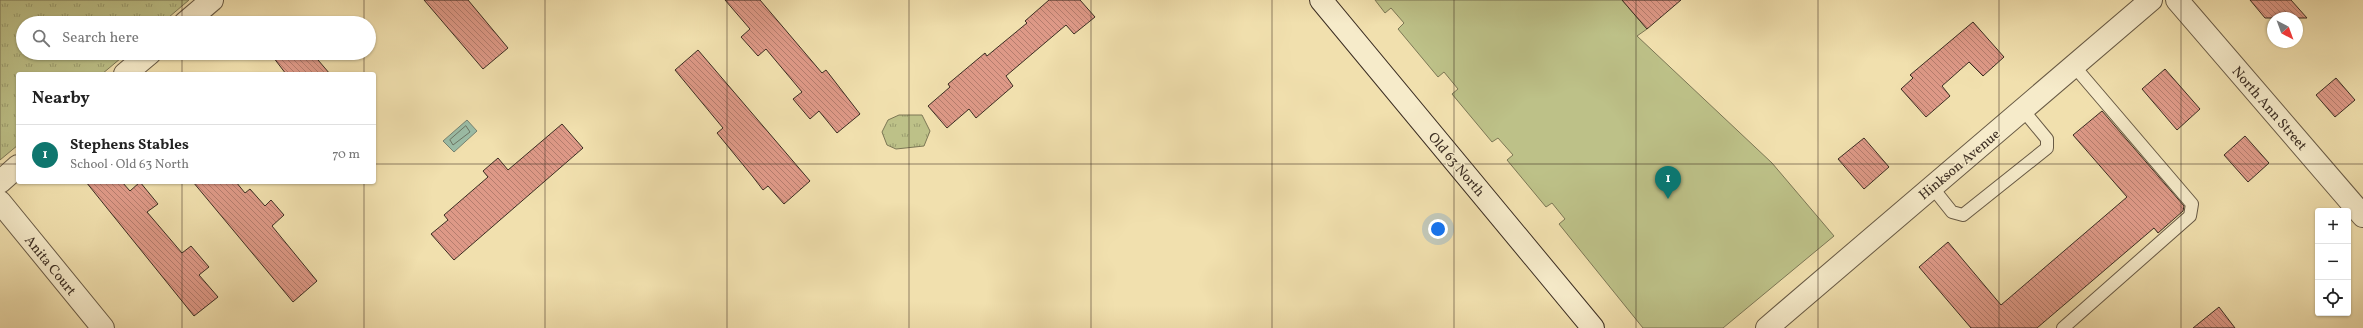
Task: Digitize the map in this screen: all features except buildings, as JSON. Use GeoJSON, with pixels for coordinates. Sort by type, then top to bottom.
{"type":"FeatureCollection","features":[{"type":"Feature","properties":{"kind":"street"},"geometry":{"type":"LineString","coordinates":[[193,16],[212,0]]}},
{"type":"Feature","properties":{"kind":"street","name":"Old 63 North"},"geometry":{"type":"LineString","coordinates":[[1321,0],[1593,328]]}},
{"type":"Feature","properties":{"kind":"street","name":"Hinkson Avenue"},"geometry":{"type":"LineString","coordinates":[[1766,328],[2151,0]]}},
{"type":"Feature","properties":{"kind":"street","name":"North Ann Street"},"geometry":{"type":"LineString","coordinates":[[2177,0],[2363,216]]}},
{"type":"Feature","properties":{"kind":"street"},"geometry":{"type":"LineString","coordinates":[[127,72],[142,60]]}},
{"type":"Feature","properties":{"kind":"street"},"geometry":{"type":"LineString","coordinates":[[0,182],[16,168]]}},
{"type":"Feature","properties":{"kind":"street","name":"Anita Court"},"geometry":{"type":"LineString","coordinates":[[0,202],[103,328]]}},
{"type":"Feature","properties":{"kind":"lane"},"geometry":{"type":"LineString","coordinates":[[2063,328],[2190,216],[2192,204],[2074,66]]}},
{"type":"Feature","properties":{"kind":"lane"},"geometry":{"type":"LineString","coordinates":[[1932,187],[1952,212],[1962,215],[2047,148],[2047,139],[2023,110]]}},
{"type":"Feature","properties":{"kind":"green space"},"geometry":{"type":"Polygon","coordinates":[[[0,0],[189,0],[170,16],[16,16],[16,60],[119,60],[104,72],[16,72],[16,147],[0,160],[0,0]]]}},
{"type":"Feature","properties":{"kind":"green space"},"geometry":{"type":"Polygon","coordinates":[[[1375,0],[1622,0],[1647,29],[1637,36],[1772,163],[1834,236],[1723,328],[1643,328],[1559,224],[1565,219],[1552,203],[1546,207],[1507,160],[1513,155],[1498,138],[1492,142],[1452,94],[1458,89],[1444,72],[1438,77],[1398,29],[1404,23],[1391,8],[1385,13],[1375,0]]]}},
{"type":"Feature","properties":{"kind":"green space"},"geometry":{"type":"Polygon","coordinates":[[[899,115],[922,115],[930,131],[924,146],[896,149],[887,145],[882,132],[888,120],[899,115]]]}},
{"type":"Feature","properties":{"kind":"water"},"geometry":{"type":"Polygon","coordinates":[[[467,120],[477,131],[454,152],[443,141],[467,120]]]}},
{"type":"Feature","properties":{"kind":"place","name":"Stephens Stables"},"geometry":{"type":"Point","coordinates":[1668,199]}}]}
